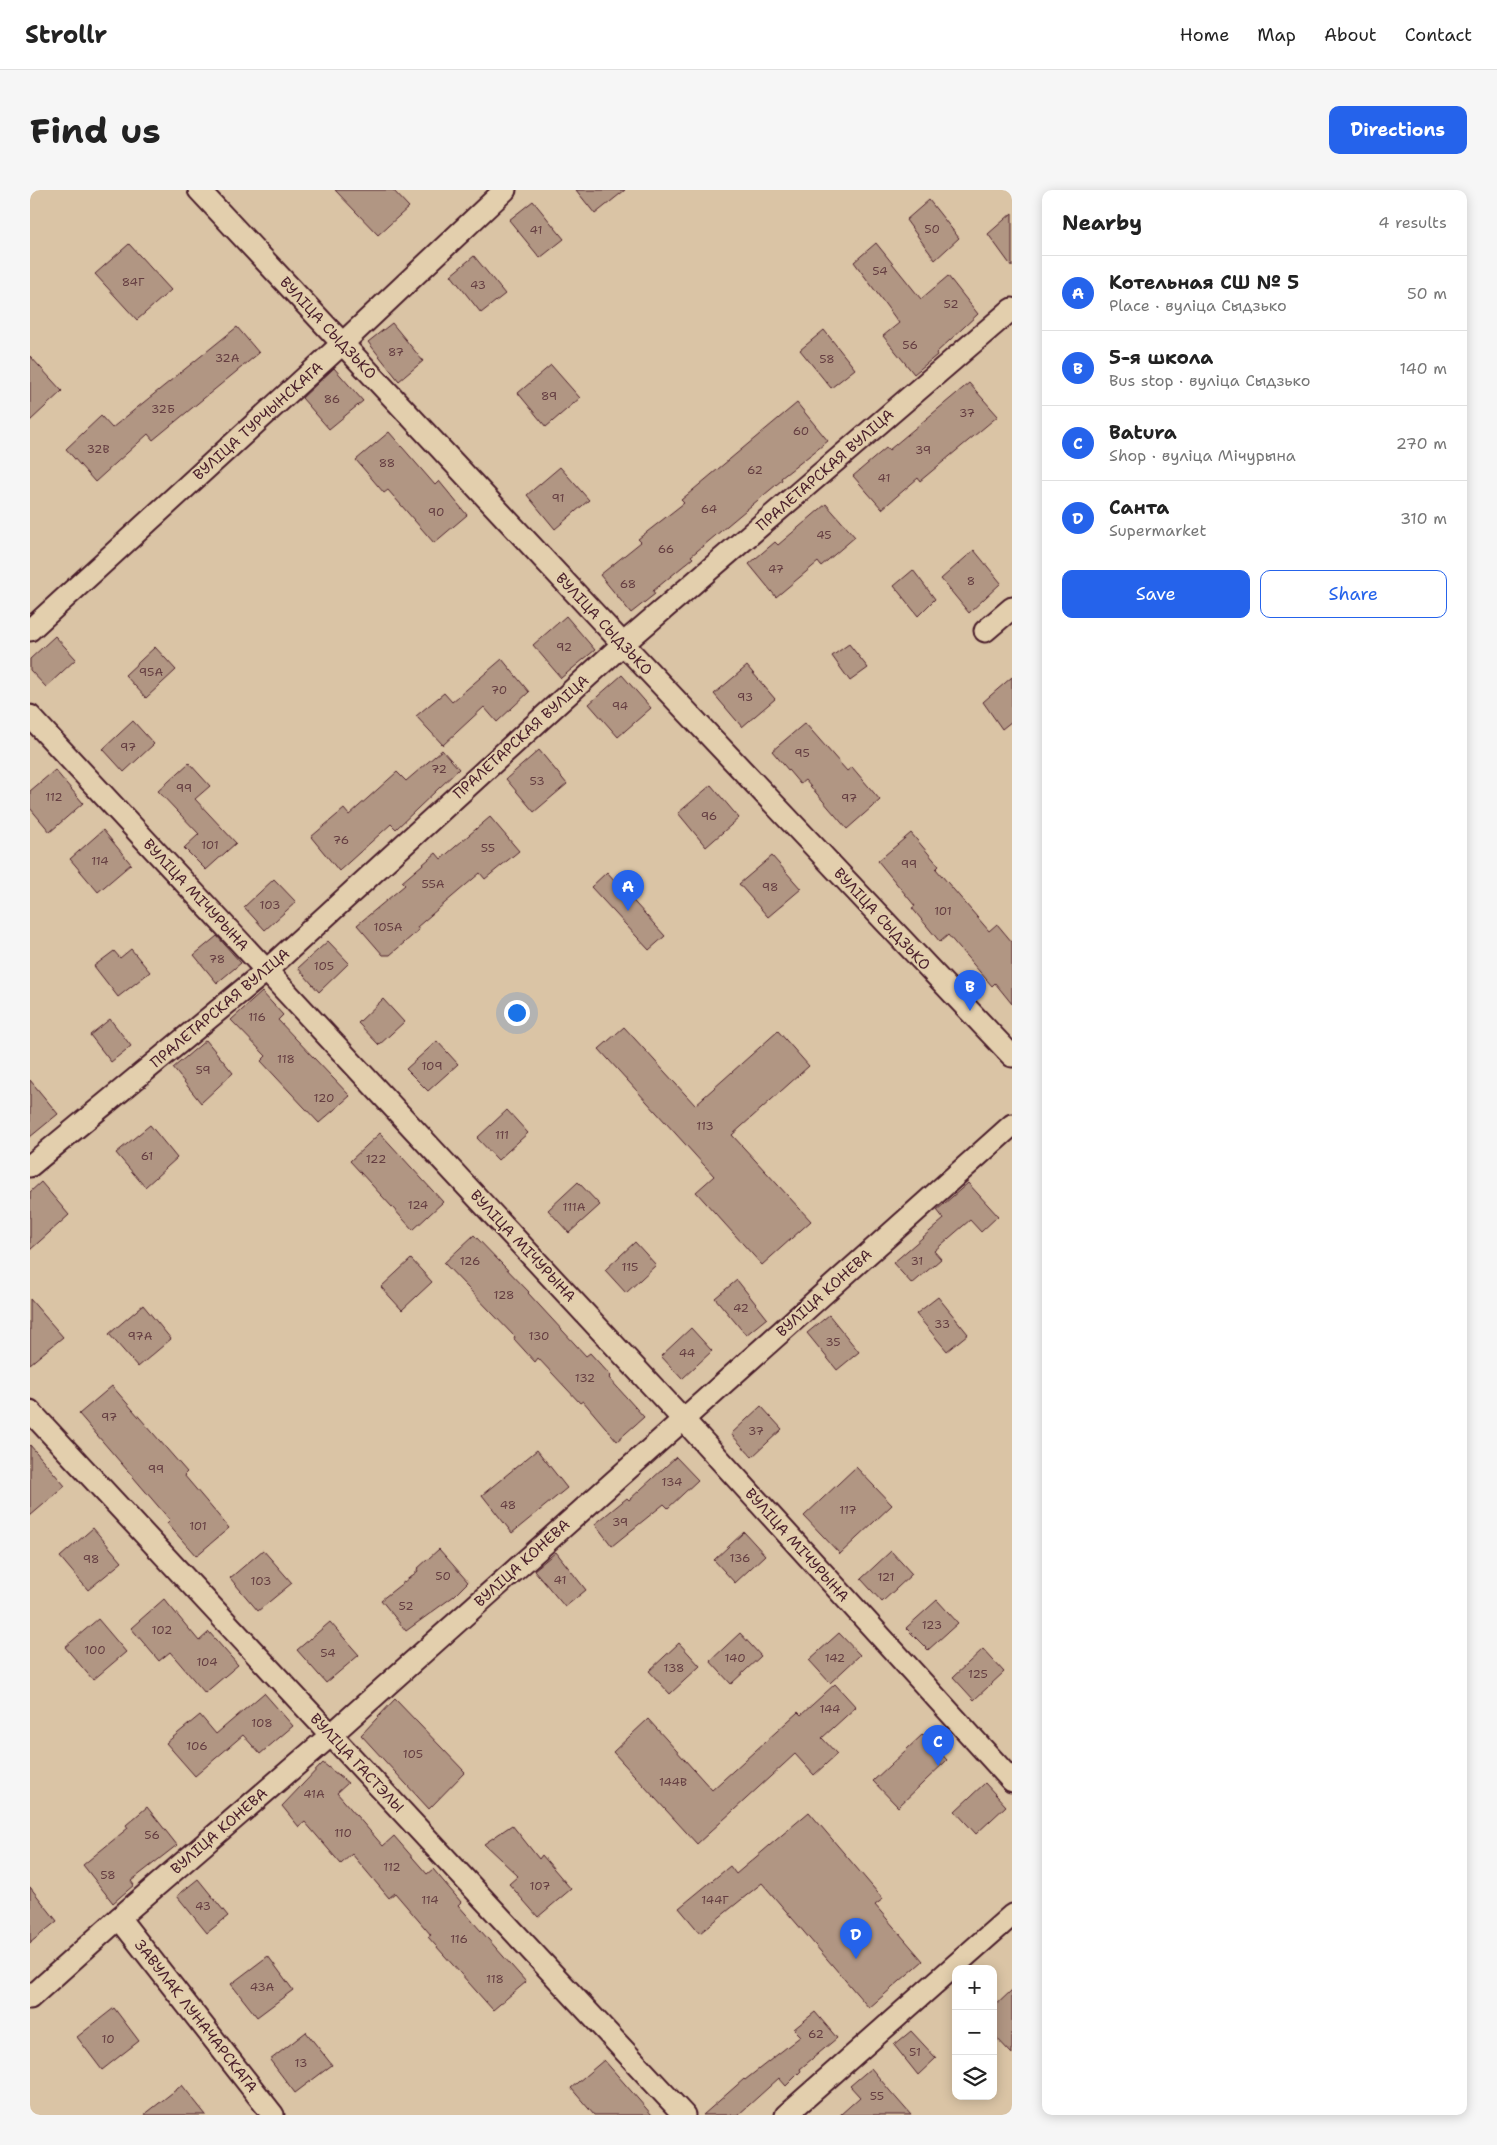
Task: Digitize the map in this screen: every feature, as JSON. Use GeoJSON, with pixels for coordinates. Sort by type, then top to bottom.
{"type":"FeatureCollection","features":[{"type":"Feature","properties":{"kind":"street","name":"ВУЛІЦА СЫДЗЬКО"},"geometry":{"type":"LineString","coordinates":[[199,190],[623,644],[1012,1056]]}},
{"type":"Feature","properties":{"kind":"street","name":"ВУЛІЦА ТУРЧЫНСКАГА"},"geometry":{"type":"LineString","coordinates":[[30,630],[343,343],[506,190]]}},
{"type":"Feature","properties":{"kind":"street","name":"ПРАЛЕТАРСКАЯ ВУЛІЦА"},"geometry":{"type":"LineString","coordinates":[[30,1166],[267,970],[623,644],[1012,308]]}},
{"type":"Feature","properties":{"kind":"street"},"geometry":{"type":"LineString","coordinates":[[984,631],[1012,608]]}},
{"type":"Feature","properties":{"kind":"street","name":"ВУЛІЦА МІЧУРЫНА"},"geometry":{"type":"LineString","coordinates":[[30,716],[682,1418],[1012,1781]]}},
{"type":"Feature","properties":{"kind":"street","name":"ВУЛІЦА КОНЕВА"},"geometry":{"type":"LineString","coordinates":[[30,1998],[119,1918],[331,1735],[682,1418],[1012,1125]]}},
{"type":"Feature","properties":{"kind":"street","name":"ВУЛІЦА ГАСТЭЛЫ"},"geometry":{"type":"LineString","coordinates":[[30,1411],[684,2115]]}},
{"type":"Feature","properties":{"kind":"street"},"geometry":{"type":"LineString","coordinates":[[786,2115],[1012,1915]]}},
{"type":"Feature","properties":{"kind":"street","name":"ЗАВУЛАК ЛУНАЧАРСКАГА"},"geometry":{"type":"LineString","coordinates":[[119,1918],[273,2115]]}},
{"type":"Feature","properties":{"kind":"building"},"geometry":{"type":"Polygon","coordinates":[[[335,190],[393,190],[409,207],[378,235],[335,190]]]}},
{"type":"Feature","properties":{"kind":"building"},"geometry":{"type":"Polygon","coordinates":[[[576,190],[625,190],[595,214],[576,190]]]}},
{"type":"Feature","properties":{"kind":"building"},"geometry":{"type":"Polygon","coordinates":[[[929,200],[959,238],[935,260],[906,220],[929,200]]]}},
{"type":"Feature","properties":{"kind":"building"},"geometry":{"type":"Polygon","coordinates":[[[533,201],[564,239],[540,258],[509,220],[533,201]]]}},
{"type":"Feature","properties":{"kind":"building"},"geometry":{"type":"Polygon","coordinates":[[[1012,213],[1012,267],[988,234],[1012,213]]]}},
{"type":"Feature","properties":{"kind":"building"},"geometry":{"type":"Polygon","coordinates":[[[876,243],[921,299],[948,276],[978,314],[936,353],[937,355],[914,374],[883,336],[899,323],[854,262],[876,243]]]}},
{"type":"Feature","properties":{"kind":"building"},"geometry":{"type":"Polygon","coordinates":[[[129,244],[171,290],[137,320],[95,274],[129,244]]]}},
{"type":"Feature","properties":{"kind":"building"},"geometry":{"type":"Polygon","coordinates":[[[474,256],[505,294],[481,313],[451,275],[474,256]]]}},
{"type":"Feature","properties":{"kind":"building"},"geometry":{"type":"Polygon","coordinates":[[[392,323],[423,361],[399,381],[368,342],[392,323]]]}},
{"type":"Feature","properties":{"kind":"building"},"geometry":{"type":"Polygon","coordinates":[[[237,327],[259,353],[153,440],[148,434],[95,482],[66,449],[101,416],[112,428],[237,327]]]}},
{"type":"Feature","properties":{"kind":"building"},"geometry":{"type":"Polygon","coordinates":[[[824,330],[855,369],[831,388],[800,350],[824,330]]]}},
{"type":"Feature","properties":{"kind":"building"},"geometry":{"type":"Polygon","coordinates":[[[30,356],[62,391],[30,421],[30,356]]]}},
{"type":"Feature","properties":{"kind":"building"},"geometry":{"type":"Polygon","coordinates":[[[551,365],[580,398],[546,427],[518,393],[551,365]]]}},
{"type":"Feature","properties":{"kind":"building"},"geometry":{"type":"Polygon","coordinates":[[[334,368],[363,401],[329,429],[302,398],[334,368]]]}},
{"type":"Feature","properties":{"kind":"building"},"geometry":{"type":"Polygon","coordinates":[[[969,383],[998,416],[920,481],[918,478],[882,509],[853,476],[886,448],[889,450],[969,383]]]}},
{"type":"Feature","properties":{"kind":"building"},"geometry":{"type":"Polygon","coordinates":[[[797,403],[828,441],[781,478],[782,480],[691,556],[693,558],[653,591],[655,594],[631,613],[600,575],[641,542],[638,539],[684,503],[681,500],[797,403]]]}},
{"type":"Feature","properties":{"kind":"building"},"geometry":{"type":"Polygon","coordinates":[[[389,432],[435,485],[439,481],[467,515],[434,543],[388,490],[384,493],[356,460],[389,432]]]}},
{"type":"Feature","properties":{"kind":"building"},"geometry":{"type":"Polygon","coordinates":[[[560,467],[589,500],[555,529],[527,495],[560,467]]]}},
{"type":"Feature","properties":{"kind":"building"},"geometry":{"type":"Polygon","coordinates":[[[826,504],[855,537],[821,566],[818,562],[776,597],[749,564],[775,542],[778,545],[826,504]]]}},
{"type":"Feature","properties":{"kind":"building"},"geometry":{"type":"Polygon","coordinates":[[[974,550],[1001,583],[969,613],[941,579],[974,550]]]}},
{"type":"Feature","properties":{"kind":"building"},"geometry":{"type":"Polygon","coordinates":[[[913,570],[935,599],[918,616],[894,586],[913,570]]]}},
{"type":"Feature","properties":{"kind":"building"},"geometry":{"type":"Polygon","coordinates":[[[566,616],[595,650],[561,678],[533,645],[566,616]]]}},
{"type":"Feature","properties":{"kind":"building"},"geometry":{"type":"Polygon","coordinates":[[[55,636],[76,659],[46,687],[30,670],[30,659],[55,636]]]}},
{"type":"Feature","properties":{"kind":"building"},"geometry":{"type":"Polygon","coordinates":[[[849,644],[868,668],[850,681],[832,656],[849,644]]]}},
{"type":"Feature","properties":{"kind":"building"},"geometry":{"type":"Polygon","coordinates":[[[155,647],[176,670],[146,698],[125,675],[155,647]]]}},
{"type":"Feature","properties":{"kind":"building"},"geometry":{"type":"Polygon","coordinates":[[[502,659],[529,692],[497,722],[484,707],[443,745],[416,716],[444,693],[452,702],[502,659]]]}},
{"type":"Feature","properties":{"kind":"building"},"geometry":{"type":"Polygon","coordinates":[[[747,666],[775,699],[742,727],[714,694],[747,666]]]}},
{"type":"Feature","properties":{"kind":"building"},"geometry":{"type":"Polygon","coordinates":[[[622,675],[651,708],[618,737],[589,704],[622,675]]]}},
{"type":"Feature","properties":{"kind":"building"},"geometry":{"type":"Polygon","coordinates":[[[1012,677],[1012,721],[1002,729],[983,702],[1012,677]]]}},
{"type":"Feature","properties":{"kind":"building"},"geometry":{"type":"Polygon","coordinates":[[[133,721],[154,744],[124,772],[103,749],[133,721]]]}},
{"type":"Feature","properties":{"kind":"building"},"geometry":{"type":"Polygon","coordinates":[[[805,723],[847,771],[852,767],[880,800],[847,829],[805,780],[800,784],[772,751],[805,723]]]}},
{"type":"Feature","properties":{"kind":"building"},"geometry":{"type":"Polygon","coordinates":[[[442,750],[459,769],[396,829],[391,824],[339,871],[311,837],[344,809],[349,815],[397,772],[406,781],[442,750]]]}},
{"type":"Feature","properties":{"kind":"building"},"geometry":{"type":"Polygon","coordinates":[[[539,750],[567,784],[534,812],[506,779],[539,750]]]}},
{"type":"Feature","properties":{"kind":"building"},"geometry":{"type":"Polygon","coordinates":[[[189,763],[210,786],[195,799],[236,843],[206,870],[184,848],[199,834],[158,791],[189,763]]]}},
{"type":"Feature","properties":{"kind":"building"},"geometry":{"type":"Polygon","coordinates":[[[55,770],[83,803],[50,832],[30,808],[30,791],[55,770]]]}},
{"type":"Feature","properties":{"kind":"building"},"geometry":{"type":"Polygon","coordinates":[[[711,785],[739,818],[706,847],[678,813],[711,785]]]}},
{"type":"Feature","properties":{"kind":"building"},"geometry":{"type":"Polygon","coordinates":[[[490,817],[519,851],[485,879],[480,873],[417,927],[419,930],[390,955],[383,955],[357,925],[405,885],[402,882],[436,853],[441,859],[490,817]]]}},
{"type":"Feature","properties":{"kind":"building"},"geometry":{"type":"Polygon","coordinates":[[[103,830],[131,864],[98,892],[70,859],[103,830]]]}},
{"type":"Feature","properties":{"kind":"building"},"geometry":{"type":"Polygon","coordinates":[[[911,833],[939,866],[936,869],[989,931],[997,924],[1012,942],[1012,1004],[995,983],[992,986],[948,935],[940,942],[912,908],[915,906],[878,861],[911,833]]]}},
{"type":"Feature","properties":{"kind":"building"},"geometry":{"type":"Polygon","coordinates":[[[772,856],[801,889],[768,917],[739,884],[772,856]]]}},
{"type":"Feature","properties":{"kind":"building"},"geometry":{"type":"Polygon","coordinates":[[[607,872],[665,936],[649,950],[591,887],[607,872]]]}},
{"type":"Feature","properties":{"kind":"building"},"geometry":{"type":"Polygon","coordinates":[[[274,879],[296,902],[265,930],[244,907],[274,879]]]}},
{"type":"Feature","properties":{"kind":"building"},"geometry":{"type":"Polygon","coordinates":[[[217,936],[241,963],[217,983],[194,955],[217,936]]]}},
{"type":"Feature","properties":{"kind":"building"},"geometry":{"type":"Polygon","coordinates":[[[328,941],[349,963],[319,992],[298,968],[328,941]]]}},
{"type":"Feature","properties":{"kind":"building"},"geometry":{"type":"Polygon","coordinates":[[[131,949],[150,972],[118,997],[94,966],[114,951],[120,958],[131,949]]]}},
{"type":"Feature","properties":{"kind":"building"},"geometry":{"type":"Polygon","coordinates":[[[262,992],[283,1015],[278,1020],[350,1096],[319,1123],[261,1061],[266,1056],[231,1020],[262,992]]]}},
{"type":"Feature","properties":{"kind":"building"},"geometry":{"type":"Polygon","coordinates":[[[383,999],[404,1022],[379,1045],[358,1023],[383,999]]]}},
{"type":"Feature","properties":{"kind":"building"},"geometry":{"type":"Polygon","coordinates":[[[110,1019],[131,1046],[111,1062],[90,1035],[110,1019]]]}},
{"type":"Feature","properties":{"kind":"building"},"geometry":{"type":"Polygon","coordinates":[[[624,1027],[695,1105],[778,1031],[809,1066],[732,1135],[811,1221],[762,1265],[696,1192],[714,1176],[599,1049],[624,1027]]]}},
{"type":"Feature","properties":{"kind":"building"},"geometry":{"type":"Polygon","coordinates":[[[206,1040],[233,1073],[201,1103],[173,1068],[206,1040]]]}},
{"type":"Feature","properties":{"kind":"building"},"geometry":{"type":"Polygon","coordinates":[[[437,1041],[458,1064],[428,1091],[406,1069],[437,1041]]]}},
{"type":"Feature","properties":{"kind":"building"},"geometry":{"type":"Polygon","coordinates":[[[30,1080],[58,1114],[30,1137],[30,1080]]]}},
{"type":"Feature","properties":{"kind":"building"},"geometry":{"type":"Polygon","coordinates":[[[507,1110],[528,1133],[498,1160],[477,1138],[507,1110]]]}},
{"type":"Feature","properties":{"kind":"building"},"geometry":{"type":"Polygon","coordinates":[[[150,1125],[177,1158],[145,1187],[116,1153],[150,1125]]]}},
{"type":"Feature","properties":{"kind":"building"},"geometry":{"type":"Polygon","coordinates":[[[380,1133],[443,1202],[413,1230],[350,1161],[380,1133]]]}},
{"type":"Feature","properties":{"kind":"building"},"geometry":{"type":"Polygon","coordinates":[[[41,1182],[69,1215],[30,1250],[30,1192],[41,1182]]]}},
{"type":"Feature","properties":{"kind":"building"},"geometry":{"type":"Polygon","coordinates":[[[578,1182],[600,1205],[569,1233],[548,1210],[578,1182]]]}},
{"type":"Feature","properties":{"kind":"building"},"geometry":{"type":"Polygon","coordinates":[[[968,1183],[998,1216],[981,1232],[970,1220],[934,1251],[941,1259],[912,1284],[893,1263],[944,1219],[937,1210],[968,1183]]]}},
{"type":"Feature","properties":{"kind":"building"},"geometry":{"type":"Polygon","coordinates":[[[474,1235],[529,1292],[586,1356],[590,1353],[611,1376],[609,1378],[644,1417],[617,1441],[583,1401],[580,1403],[538,1358],[535,1362],[514,1339],[515,1337],[444,1263],[474,1235]]]}},
{"type":"Feature","properties":{"kind":"building"},"geometry":{"type":"Polygon","coordinates":[[[635,1242],[656,1265],[626,1293],[605,1270],[635,1242]]]}},
{"type":"Feature","properties":{"kind":"building"},"geometry":{"type":"Polygon","coordinates":[[[411,1259],[432,1282],[402,1310],[381,1287],[411,1259]]]}},
{"type":"Feature","properties":{"kind":"building"},"geometry":{"type":"Polygon","coordinates":[[[737,1280],[767,1318],[746,1335],[715,1298],[737,1280]]]}},
{"type":"Feature","properties":{"kind":"building"},"geometry":{"type":"Polygon","coordinates":[[[938,1297],[968,1334],[947,1351],[916,1314],[938,1297]]]}},
{"type":"Feature","properties":{"kind":"building"},"geometry":{"type":"Polygon","coordinates":[[[30,1299],[63,1337],[30,1364],[30,1299]]]}},
{"type":"Feature","properties":{"kind":"building"},"geometry":{"type":"Polygon","coordinates":[[[143,1305],[171,1339],[138,1367],[109,1334],[143,1305]]]}},
{"type":"Feature","properties":{"kind":"building"},"geometry":{"type":"Polygon","coordinates":[[[829,1315],[859,1352],[837,1370],[807,1333],[829,1315]]]}},
{"type":"Feature","properties":{"kind":"building"},"geometry":{"type":"Polygon","coordinates":[[[691,1328],[712,1351],[682,1379],[661,1356],[691,1328]]]}},
{"type":"Feature","properties":{"kind":"building"},"geometry":{"type":"Polygon","coordinates":[[[112,1386],[187,1472],[184,1475],[229,1528],[196,1556],[167,1523],[170,1520],[79,1414],[112,1386]]]}},
{"type":"Feature","properties":{"kind":"building"},"geometry":{"type":"Polygon","coordinates":[[[761,1406],[782,1429],[752,1457],[731,1434],[761,1406]]]}},
{"type":"Feature","properties":{"kind":"building"},"geometry":{"type":"Polygon","coordinates":[[[30,1445],[65,1486],[30,1516],[30,1445]]]}},
{"type":"Feature","properties":{"kind":"building"},"geometry":{"type":"Polygon","coordinates":[[[537,1450],[567,1488],[512,1533],[482,1495],[537,1450]]]}},
{"type":"Feature","properties":{"kind":"building"},"geometry":{"type":"Polygon","coordinates":[[[676,1457],[698,1480],[668,1508],[664,1504],[612,1546],[595,1524],[627,1498],[629,1500],[676,1457]]]}},
{"type":"Feature","properties":{"kind":"building"},"geometry":{"type":"Polygon","coordinates":[[[856,1467],[892,1505],[840,1554],[804,1516],[856,1467]]]}},
{"type":"Feature","properties":{"kind":"building"},"geometry":{"type":"Polygon","coordinates":[[[93,1528],[122,1562],[88,1590],[60,1557],[93,1528]]]}},
{"type":"Feature","properties":{"kind":"building"},"geometry":{"type":"Polygon","coordinates":[[[744,1532],[765,1555],[735,1583],[714,1560],[744,1532]]]}},
{"type":"Feature","properties":{"kind":"building"},"geometry":{"type":"Polygon","coordinates":[[[439,1549],[468,1582],[454,1596],[406,1631],[381,1600],[418,1571],[417,1569],[439,1549]]]}},
{"type":"Feature","properties":{"kind":"building"},"geometry":{"type":"Polygon","coordinates":[[[263,1550],[292,1583],[258,1611],[230,1578],[263,1550]]]}},
{"type":"Feature","properties":{"kind":"building"},"geometry":{"type":"Polygon","coordinates":[[[891,1551],[912,1574],[882,1602],[861,1579],[891,1551]]]}},
{"type":"Feature","properties":{"kind":"building"},"geometry":{"type":"Polygon","coordinates":[[[556,1552],[586,1590],[565,1607],[534,1570],[556,1552]]]}},
{"type":"Feature","properties":{"kind":"building"},"geometry":{"type":"Polygon","coordinates":[[[164,1599],[199,1641],[209,1632],[238,1665],[205,1693],[170,1652],[159,1661],[131,1628],[164,1599]]]}},
{"type":"Feature","properties":{"kind":"building"},"geometry":{"type":"Polygon","coordinates":[[[937,1600],[958,1623],[928,1650],[906,1628],[937,1600]]]}},
{"type":"Feature","properties":{"kind":"building"},"geometry":{"type":"Polygon","coordinates":[[[98,1619],[126,1652],[93,1680],[65,1647],[98,1619]]]}},
{"type":"Feature","properties":{"kind":"building"},"geometry":{"type":"Polygon","coordinates":[[[330,1622],[359,1655],[326,1683],[297,1650],[330,1622]]]}},
{"type":"Feature","properties":{"kind":"building"},"geometry":{"type":"Polygon","coordinates":[[[740,1633],[761,1656],[731,1684],[710,1661],[740,1633]]]}},
{"type":"Feature","properties":{"kind":"building"},"geometry":{"type":"Polygon","coordinates":[[[839,1633],[860,1655],[830,1683],[809,1660],[839,1633]]]}},
{"type":"Feature","properties":{"kind":"building"},"geometry":{"type":"Polygon","coordinates":[[[679,1643],[700,1666],[670,1694],[649,1671],[679,1643]]]}},
{"type":"Feature","properties":{"kind":"building"},"geometry":{"type":"Polygon","coordinates":[[[983,1649],[1004,1672],[974,1700],[953,1677],[983,1649]]]}},
{"type":"Feature","properties":{"kind":"building"},"geometry":{"type":"Polygon","coordinates":[[[835,1684],[856,1707],[822,1738],[837,1754],[814,1775],[795,1754],[697,1844],[613,1752],[648,1719],[712,1790],[798,1712],[801,1715],[835,1684]]]}},
{"type":"Feature","properties":{"kind":"building"},"geometry":{"type":"Polygon","coordinates":[[[264,1693],[293,1726],[260,1754],[243,1735],[195,1776],[166,1743],[200,1715],[216,1734],[264,1693]]]}},
{"type":"Feature","properties":{"kind":"building"},"geometry":{"type":"Polygon","coordinates":[[[395,1699],[465,1772],[429,1809],[361,1735],[395,1699]]]}},
{"type":"Feature","properties":{"kind":"building"},"geometry":{"type":"Polygon","coordinates":[[[923,1734],[947,1760],[898,1807],[873,1781],[923,1734]]]}},
{"type":"Feature","properties":{"kind":"building"},"geometry":{"type":"Polygon","coordinates":[[[323,1763],[348,1783],[337,1793],[383,1846],[394,1836],[427,1874],[433,1869],[461,1902],[458,1905],[526,1982],[493,2010],[428,1937],[431,1935],[395,1893],[389,1898],[352,1854],[341,1864],[305,1822],[299,1827],[282,1806],[323,1763]]]}},
{"type":"Feature","properties":{"kind":"building"},"geometry":{"type":"Polygon","coordinates":[[[985,1783],[1006,1806],[976,1834],[955,1811],[985,1783]]]}},
{"type":"Feature","properties":{"kind":"building"},"geometry":{"type":"Polygon","coordinates":[[[147,1807],[177,1845],[131,1881],[134,1885],[113,1903],[83,1865],[128,1828],[126,1825],[147,1807]]]}},
{"type":"Feature","properties":{"kind":"building"},"geometry":{"type":"Polygon","coordinates":[[[809,1812],[883,1899],[875,1905],[923,1961],[869,2008],[762,1883],[700,1933],[679,1908],[730,1866],[736,1874],[809,1812]]]}},
{"type":"Feature","properties":{"kind":"building"},"geometry":{"type":"Polygon","coordinates":[[[512,1825],[539,1859],[542,1855],[571,1889],[538,1917],[509,1884],[518,1876],[484,1844],[512,1825]]]}},
{"type":"Feature","properties":{"kind":"building"},"geometry":{"type":"Polygon","coordinates":[[[198,1879],[228,1916],[207,1933],[177,1896],[198,1879]]]}},
{"type":"Feature","properties":{"kind":"building"},"geometry":{"type":"Polygon","coordinates":[[[30,1887],[57,1921],[30,1943],[30,1887]]]}},
{"type":"Feature","properties":{"kind":"building"},"geometry":{"type":"Polygon","coordinates":[[[268,1956],[293,1990],[257,2017],[231,1984],[268,1956]]]}},
{"type":"Feature","properties":{"kind":"building"},"geometry":{"type":"Polygon","coordinates":[[[1012,1990],[1012,2054],[997,2038],[997,2004],[1012,1990]]]}},
{"type":"Feature","properties":{"kind":"building"},"geometry":{"type":"Polygon","coordinates":[[[114,2008],[139,2041],[102,2070],[77,2037],[114,2008]]]}},
{"type":"Feature","properties":{"kind":"building"},"geometry":{"type":"Polygon","coordinates":[[[815,2012],[837,2038],[800,2069],[801,2071],[786,2086],[779,2078],[738,2115],[703,2115],[744,2079],[801,2036],[794,2029],[815,2012]]]}},
{"type":"Feature","properties":{"kind":"building"},"geometry":{"type":"Polygon","coordinates":[[[911,2031],[936,2058],[918,2075],[894,2045],[911,2031]]]}},
{"type":"Feature","properties":{"kind":"building"},"geometry":{"type":"Polygon","coordinates":[[[306,2032],[332,2065],[295,2093],[270,2060],[306,2032]]]}},
{"type":"Feature","properties":{"kind":"building"},"geometry":{"type":"Polygon","coordinates":[[[604,2060],[652,2115],[594,2115],[571,2088],[604,2060]]]}},
{"type":"Feature","properties":{"kind":"building"},"geometry":{"type":"Polygon","coordinates":[[[871,2068],[911,2115],[840,2115],[860,2097],[850,2086],[871,2068]]]}},
{"type":"Feature","properties":{"kind":"building"},"geometry":{"type":"Polygon","coordinates":[[[182,2085],[206,2115],[144,2115],[182,2085]]]}},
{"type":"Feature","properties":{"kind":"place","name":"Котельная СШ № 5"},"geometry":{"type":"Point","coordinates":[628,911]}},
{"type":"Feature","properties":{"kind":"place","name":"5-я школа"},"geometry":{"type":"Point","coordinates":[970,1011]}},
{"type":"Feature","properties":{"kind":"place","name":"Batura"},"geometry":{"type":"Point","coordinates":[938,1766]}},
{"type":"Feature","properties":{"kind":"place","name":"Санта"},"geometry":{"type":"Point","coordinates":[856,1959]}}]}
